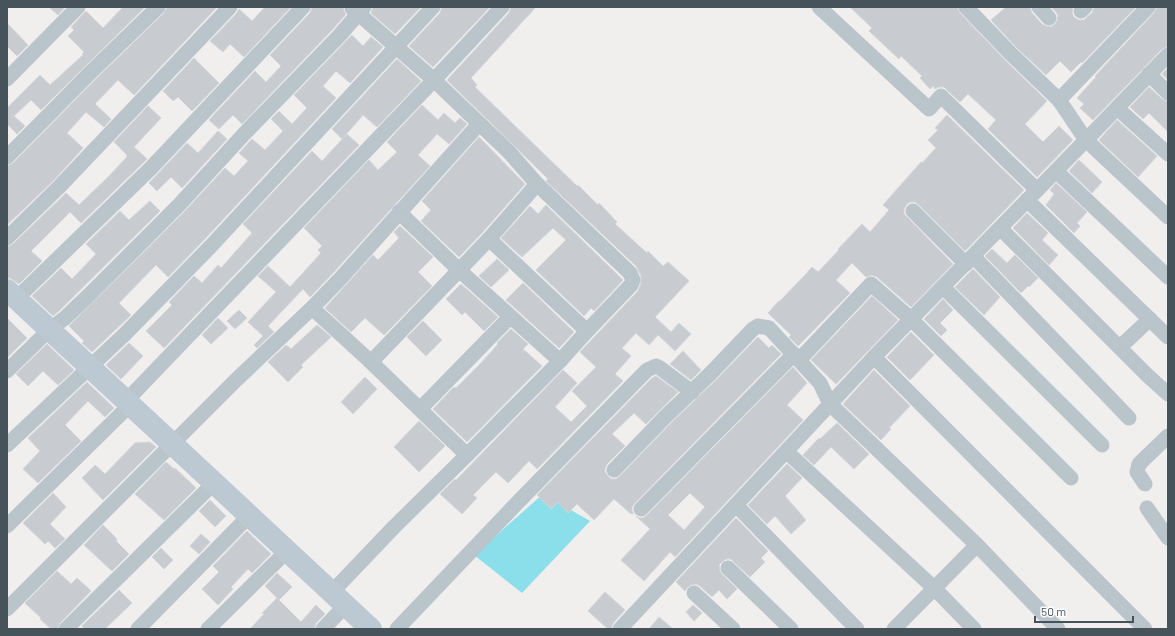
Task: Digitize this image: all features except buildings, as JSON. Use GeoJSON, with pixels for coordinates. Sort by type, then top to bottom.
{"type":"FeatureCollection","features":[{"type":"Feature","properties":{"kind":"street"},"geometry":{"type":"LineString","coordinates":[[7,80],[78,7]]}},
{"type":"Feature","properties":{"kind":"street"},"geometry":{"type":"LineString","coordinates":[[7,157],[158,7]]}},
{"type":"Feature","properties":{"kind":"street"},"geometry":{"type":"LineString","coordinates":[[7,238],[59,187],[230,7]]}},
{"type":"Feature","properties":{"kind":"street"},"geometry":{"type":"LineString","coordinates":[[303,7],[151,168],[12,294],[172,445],[371,629]]}},
{"type":"Feature","properties":{"kind":"street"},"geometry":{"type":"LineString","coordinates":[[7,445],[125,334],[210,247],[433,7]]}},
{"type":"Feature","properties":{"kind":"street"},"geometry":{"type":"LineString","coordinates":[[7,526],[128,403],[502,7]]}},
{"type":"Feature","properties":{"kind":"street"},"geometry":{"type":"LineString","coordinates":[[819,7],[928,109],[940,96],[1032,195],[1168,337]]}},
{"type":"Feature","properties":{"kind":"street"},"geometry":{"type":"LineString","coordinates":[[966,7],[1011,54],[1059,100],[1086,140],[1168,217]]}},
{"type":"Feature","properties":{"kind":"street"},"geometry":{"type":"LineString","coordinates":[[1039,7],[1049,18]]}},
{"type":"Feature","properties":{"kind":"street"},"geometry":{"type":"LineString","coordinates":[[1059,100],[1148,7]]}},
{"type":"Feature","properties":{"kind":"street"},"geometry":{"type":"LineString","coordinates":[[7,371],[49,330],[65,318],[88,296],[179,206],[240,137],[339,36],[358,9],[509,152],[537,184],[626,268],[633,277],[633,280],[560,361],[394,527],[339,599],[323,629]]}},
{"type":"Feature","properties":{"kind":"street"},"geometry":{"type":"LineString","coordinates":[[620,629],[787,452],[830,404],[1168,55]]}},
{"type":"Feature","properties":{"kind":"street"},"geometry":{"type":"LineString","coordinates":[[1149,74],[1168,93]]}},
{"type":"Feature","properties":{"kind":"street"},"geometry":{"type":"LineString","coordinates":[[1117,108],[1168,154]]}},
{"type":"Feature","properties":{"kind":"street"},"geometry":{"type":"LineString","coordinates":[[7,609],[236,380],[312,308],[340,279],[479,124]]}},
{"type":"Feature","properties":{"kind":"street"},"geometry":{"type":"LineString","coordinates":[[1056,170],[1168,277]]}},
{"type":"Feature","properties":{"kind":"street"},"geometry":{"type":"LineString","coordinates":[[371,362],[489,239],[537,184]]}},
{"type":"Feature","properties":{"kind":"street"},"geometry":{"type":"LineString","coordinates":[[913,211],[969,260],[1129,418]]}},
{"type":"Feature","properties":{"kind":"street"},"geometry":{"type":"LineString","coordinates":[[399,212],[459,270],[560,361]]}},
{"type":"Feature","properties":{"kind":"street"},"geometry":{"type":"LineString","coordinates":[[1000,228],[1168,394]]}},
{"type":"Feature","properties":{"kind":"street"},"geometry":{"type":"LineString","coordinates":[[489,239],[587,331]]}},
{"type":"Feature","properties":{"kind":"street"},"geometry":{"type":"LineString","coordinates":[[641,509],[871,284],[912,320],[1071,478]]}},
{"type":"Feature","properties":{"kind":"street"},"geometry":{"type":"LineString","coordinates":[[943,286],[1102,445]]}},
{"type":"Feature","properties":{"kind":"street"},"geometry":{"type":"LineString","coordinates":[[312,308],[371,362],[467,455]]}},
{"type":"Feature","properties":{"kind":"street"},"geometry":{"type":"LineString","coordinates":[[420,409],[510,317]]}},
{"type":"Feature","properties":{"kind":"street"},"geometry":{"type":"LineString","coordinates":[[1120,347],[1150,319]]}},
{"type":"Feature","properties":{"kind":"street"},"geometry":{"type":"LineString","coordinates":[[614,470],[753,329],[758,326],[769,328],[820,383],[830,404],[976,545],[1058,629]]}},
{"type":"Feature","properties":{"kind":"street"},"geometry":{"type":"LineString","coordinates":[[874,358],[1145,629]]}},
{"type":"Feature","properties":{"kind":"street"},"geometry":{"type":"LineString","coordinates":[[397,629],[647,370],[656,366],[692,392]]}},
{"type":"Feature","properties":{"kind":"street"},"geometry":{"type":"LineString","coordinates":[[1145,484],[1137,472],[1139,464],[1168,436]]}},
{"type":"Feature","properties":{"kind":"street"},"geometry":{"type":"LineString","coordinates":[[787,452],[934,588],[974,629]]}},
{"type":"Feature","properties":{"kind":"street"},"geometry":{"type":"LineString","coordinates":[[66,629],[214,483]]}},
{"type":"Feature","properties":{"kind":"street"},"geometry":{"type":"LineString","coordinates":[[736,505],[857,629]]}},
{"type":"Feature","properties":{"kind":"street"},"geometry":{"type":"LineString","coordinates":[[1146,508],[1168,538]]}},
{"type":"Feature","properties":{"kind":"street"},"geometry":{"type":"LineString","coordinates":[[138,629],[249,516]]}},
{"type":"Feature","properties":{"kind":"street"},"geometry":{"type":"LineString","coordinates":[[894,629],[976,545]]}},
{"type":"Feature","properties":{"kind":"street"},"geometry":{"type":"LineString","coordinates":[[208,629],[287,551]]}},
{"type":"Feature","properties":{"kind":"street"},"geometry":{"type":"LineString","coordinates":[[728,568],[791,629]]}},
{"type":"Feature","properties":{"kind":"street"},"geometry":{"type":"LineString","coordinates":[[694,593],[733,629]]}},
{"type":"Feature","properties":{"kind":"water"},"geometry":{"type":"Polygon","coordinates":[[[543,494],[590,521],[522,593],[474,555],[543,494]]]}}]}
